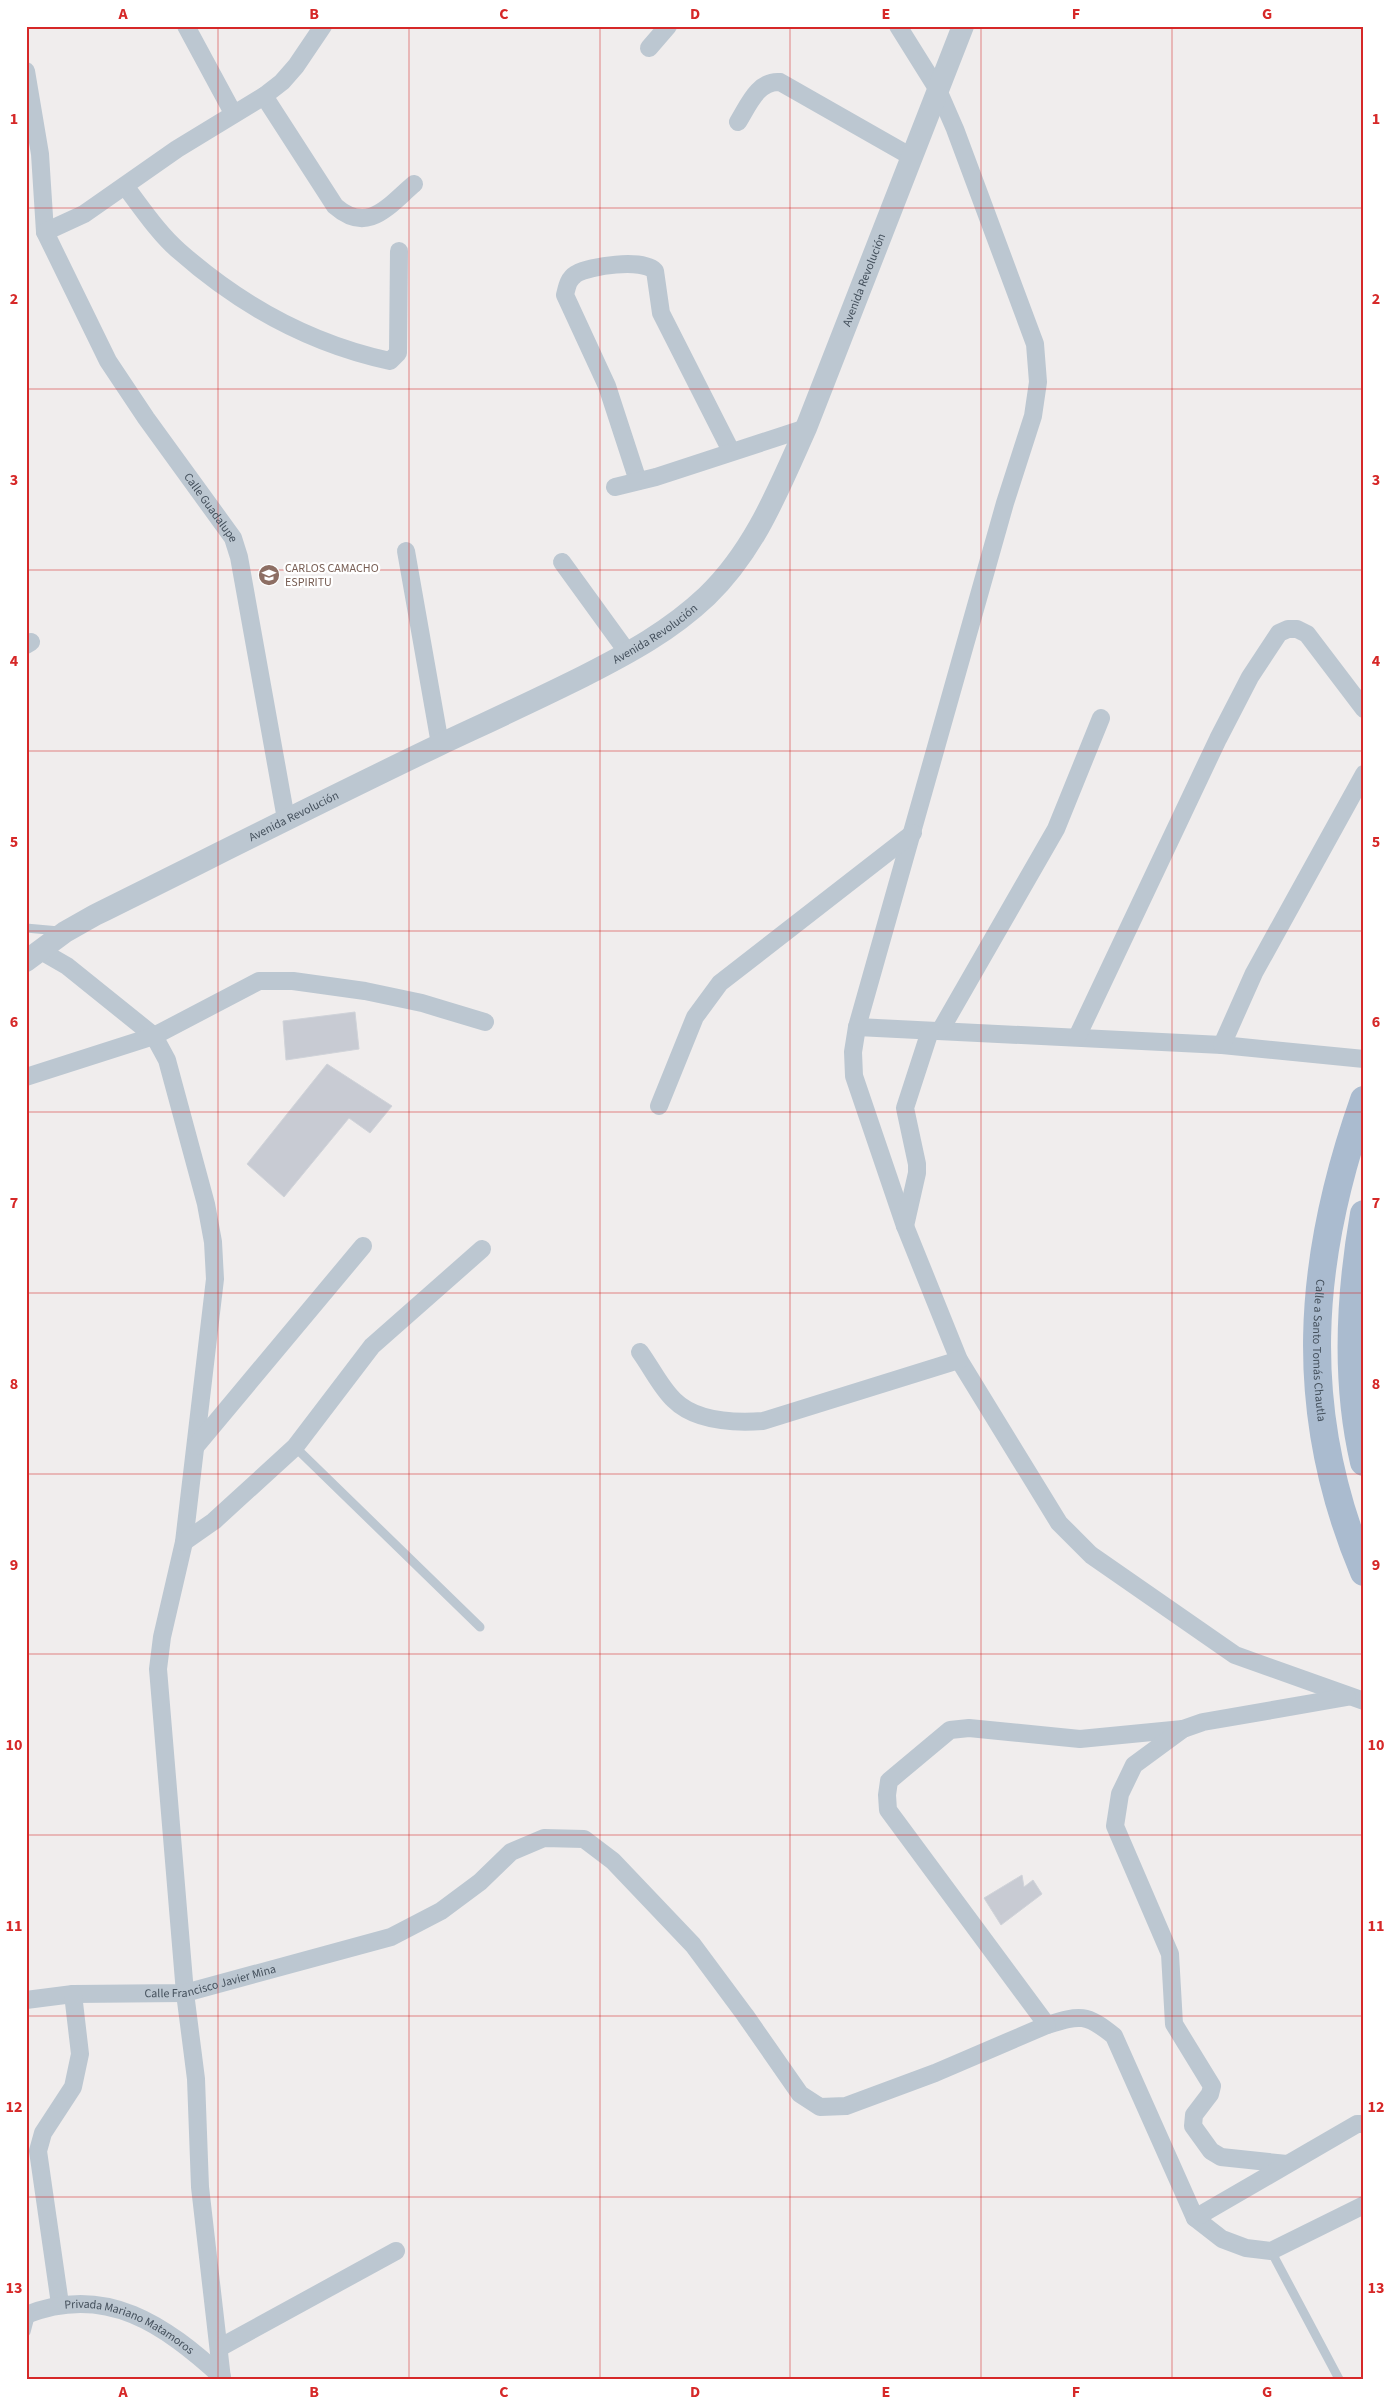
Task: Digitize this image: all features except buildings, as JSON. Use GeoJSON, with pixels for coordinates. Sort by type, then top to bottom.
{"type":"FeatureCollection","features":[{"type":"Feature","properties":{"kind":"main road","name":"Calle a Santo Tomás Chautla"},"geometry":{"type":"LineString","coordinates":[[1364,1100],[1344,1160],[1327,1225],[1317,1306],[1316,1349],[1325,1442],[1335,1489],[1352,1545],[1364,1572]]}},
{"type":"Feature","properties":{"kind":"main road"},"geometry":{"type":"LineString","coordinates":[[1364,1214],[1354,1289],[1352,1343],[1356,1408],[1364,1462]]}},
{"type":"Feature","properties":{"kind":"street"},"geometry":{"type":"LineString","coordinates":[[186,26],[233,113]]}},
{"type":"Feature","properties":{"kind":"street"},"geometry":{"type":"LineString","coordinates":[[26,71],[40,154],[45,232],[84,214],[233,113],[264,96],[282,82],[296,66],[323,26]]}},
{"type":"Feature","properties":{"kind":"street"},"geometry":{"type":"LineString","coordinates":[[649,48],[668,26]]}},
{"type":"Feature","properties":{"kind":"street"},"geometry":{"type":"LineString","coordinates":[[898,26],[938,90],[955,129],[1035,344],[1038,382],[1033,416],[1004,502],[913,833],[857,1027],[853,1052],[854,1076],[905,1226],[959,1360],[1059,1523],[1090,1555],[1235,1655],[1357,1699]]}},
{"type":"Feature","properties":{"kind":"street","name":"Avenida Revolución"},"geometry":{"type":"LineString","coordinates":[[34,956],[65,932],[286,819],[440,744],[535,701],[628,653],[676,623],[707,596],[734,566],[763,524],[806,428],[910,156],[963,26]]}},
{"type":"Feature","properties":{"kind":"street"},"geometry":{"type":"LineString","coordinates":[[738,122],[760,88],[768,83],[780,82],[910,156]]}},
{"type":"Feature","properties":{"kind":"street"},"geometry":{"type":"LineString","coordinates":[[264,96],[335,206],[345,215],[364,220],[373,217],[414,184]]}},
{"type":"Feature","properties":{"kind":"street"},"geometry":{"type":"LineString","coordinates":[[125,186],[177,250],[246,302],[303,333],[352,353],[390,361],[398,353],[400,251]]}},
{"type":"Feature","properties":{"kind":"street","name":"Calle Guadalupe"},"geometry":{"type":"LineString","coordinates":[[45,232],[108,361],[146,418],[233,538],[239,557],[286,819]]}},
{"type":"Feature","properties":{"kind":"street"},"geometry":{"type":"LineString","coordinates":[[638,481],[607,386],[565,295],[570,280],[576,274],[619,264],[644,264],[655,271],[661,313],[731,451]]}},
{"type":"Feature","properties":{"kind":"street"},"geometry":{"type":"LineString","coordinates":[[615,487],[806,428]]}},
{"type":"Feature","properties":{"kind":"street"},"geometry":{"type":"LineString","coordinates":[[406,551],[440,744]]}},
{"type":"Feature","properties":{"kind":"street"},"geometry":{"type":"LineString","coordinates":[[562,562],[628,653]]}},
{"type":"Feature","properties":{"kind":"street"},"geometry":{"type":"LineString","coordinates":[[1077,1037],[1218,738],[1250,676],[1279,633],[1288,628],[1307,634],[1364,709]]}},
{"type":"Feature","properties":{"kind":"street"},"geometry":{"type":"LineString","coordinates":[[905,1226],[917,1173],[917,1164],[905,1108],[935,1031],[1056,830],[1101,718]]}},
{"type":"Feature","properties":{"kind":"street"},"geometry":{"type":"LineString","coordinates":[[1222,1046],[1254,973],[1364,774]]}},
{"type":"Feature","properties":{"kind":"street"},"geometry":{"type":"LineString","coordinates":[[1345,807],[1364,801]]}},
{"type":"Feature","properties":{"kind":"street"},"geometry":{"type":"LineString","coordinates":[[659,1106],[695,1017],[720,984],[913,833]]}},
{"type":"Feature","properties":{"kind":"street"},"geometry":{"type":"LineString","coordinates":[[34,956],[67,966],[154,1036],[167,1060],[206,1204],[213,1242],[215,1280],[184,1542],[162,1637],[158,1669],[185,1993],[196,2079],[200,2187],[222,2378]]}},
{"type":"Feature","properties":{"kind":"street"},"geometry":{"type":"LineString","coordinates":[[26,1077],[154,1036],[259,981],[278,980],[366,991],[422,1003],[485,1022]]}},
{"type":"Feature","properties":{"kind":"street"},"geometry":{"type":"LineString","coordinates":[[857,1027],[1222,1046],[1364,1060]]}},
{"type":"Feature","properties":{"kind":"street"},"geometry":{"type":"LineString","coordinates":[[196,1446],[363,1246]]}},
{"type":"Feature","properties":{"kind":"street"},"geometry":{"type":"LineString","coordinates":[[184,1542],[214,1521],[295,1447],[372,1346],[482,1248]]}},
{"type":"Feature","properties":{"kind":"street"},"geometry":{"type":"LineString","coordinates":[[640,1352],[674,1400],[693,1413],[736,1422],[763,1421],[959,1360]]}},
{"type":"Feature","properties":{"kind":"street"},"geometry":{"type":"LineString","coordinates":[[1047,2025],[888,1810],[887,1795],[890,1781],[950,1730],[969,1728],[1080,1739],[1183,1729],[1203,1722],[1357,1699]]}},
{"type":"Feature","properties":{"kind":"street"},"geometry":{"type":"LineString","coordinates":[[1183,1729],[1134,1765],[1120,1794],[1115,1826],[1170,1954],[1174,2024],[1212,2086],[1210,2094],[1194,2115],[1193,2126],[1211,2151],[1221,2158],[1287,2164]]}},
{"type":"Feature","properties":{"kind":"street","name":"Calle Francisco Javier Mina"},"geometry":{"type":"LineString","coordinates":[[26,2000],[73,1994],[185,1993],[391,1937],[441,1911],[480,1882],[511,1852],[544,1838],[584,1839],[613,1861],[692,1945],[745,2014],[800,2094],[820,2107],[846,2106],[935,2073],[1047,2025],[1076,2016],[1100,2025],[1114,2036],[1195,2218]]}},
{"type":"Feature","properties":{"kind":"street"},"geometry":{"type":"LineString","coordinates":[[60,2304],[38,2151],[43,2133],[73,2087],[80,2054],[73,1994]]}},
{"type":"Feature","properties":{"kind":"street"},"geometry":{"type":"LineString","coordinates":[[1364,2124],[1357,2124],[1195,2218],[1222,2239],[1246,2248],[1271,2251],[1364,2205]]}},
{"type":"Feature","properties":{"kind":"street"},"geometry":{"type":"LineString","coordinates":[[219,2348],[396,2251]]}},
{"type":"Feature","properties":{"kind":"street","name":"Privada Mariano Matamoros"},"geometry":{"type":"LineString","coordinates":[[28,2314],[60,2304],[100,2303],[147,2320],[193,2351],[222,2378]]}},
{"type":"Feature","properties":{"kind":"lane"},"geometry":{"type":"LineString","coordinates":[[26,928],[65,932]]}},
{"type":"Feature","properties":{"kind":"lane"},"geometry":{"type":"LineString","coordinates":[[295,1447],[480,1627]]}},
{"type":"Feature","properties":{"kind":"lane"},"geometry":{"type":"LineString","coordinates":[[1271,2251],[1339,2379]]}},
{"type":"Feature","properties":{"kind":"lane"},"geometry":{"type":"LineString","coordinates":[[26,2332],[28,2314]]}},
{"type":"Feature","properties":{"kind":"place","name":"CARLOS CAMACHO ESPIRITU"},"geometry":{"type":"Point","coordinates":[269,575]}}]}
